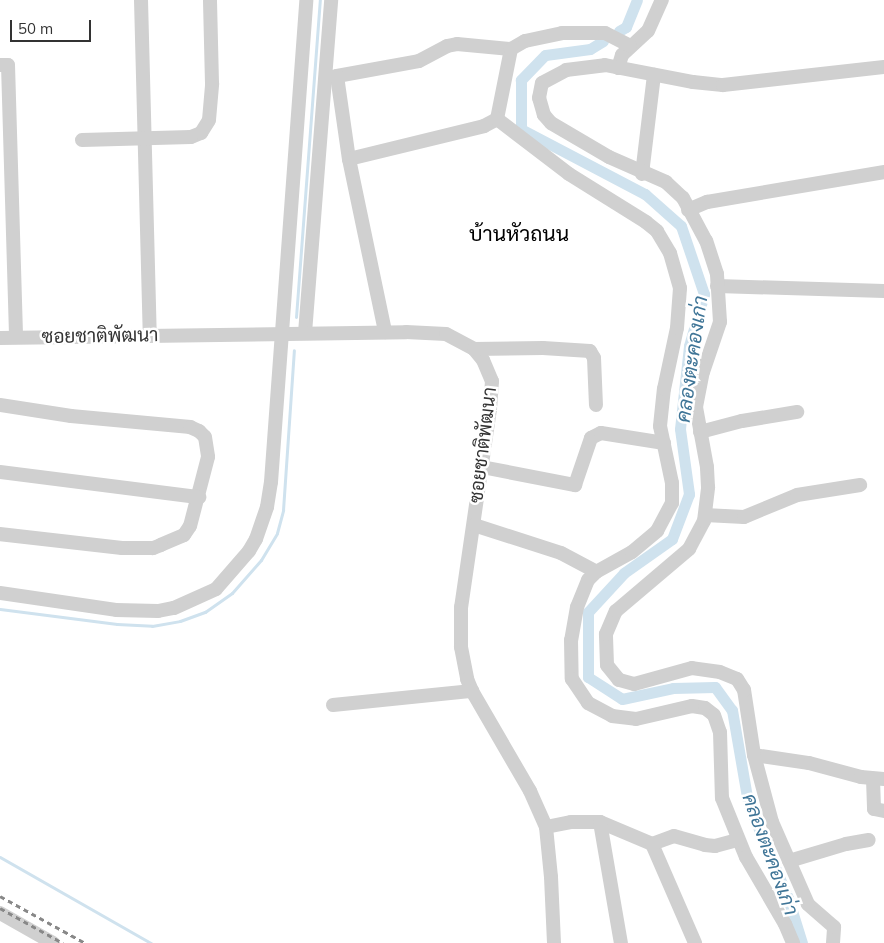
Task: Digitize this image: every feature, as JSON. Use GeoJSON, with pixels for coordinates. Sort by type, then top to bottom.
{"type":"FeatureCollection","features":[{"type":"Feature","properties":{"kind":"street"},"geometry":{"type":"LineString","coordinates":[[141,0],[150,334]]}},
{"type":"Feature","properties":{"kind":"street"},"geometry":{"type":"LineString","coordinates":[[82,140],[191,137],[201,133],[208,126],[212,83],[210,0]]}},
{"type":"Feature","properties":{"kind":"street"},"geometry":{"type":"LineString","coordinates":[[0,593],[116,610],[158,611],[184,604],[216,589],[252,545],[262,525],[271,482],[306,0]]}},
{"type":"Feature","properties":{"kind":"street"},"geometry":{"type":"LineString","coordinates":[[305,333],[332,77],[332,0]]}},
{"type":"Feature","properties":{"kind":"street"},"geometry":{"type":"LineString","coordinates":[[618,68],[622,55],[648,31],[662,0]]}},
{"type":"Feature","properties":{"kind":"street"},"geometry":{"type":"LineString","coordinates":[[332,77],[419,61],[447,46],[458,44],[511,49],[525,41],[562,34],[605,33],[630,46]]}},
{"type":"Feature","properties":{"kind":"street"},"geometry":{"type":"LineString","coordinates":[[497,119],[511,49]]}},
{"type":"Feature","properties":{"kind":"street"},"geometry":{"type":"LineString","coordinates":[[0,65],[8,65],[16,337]]}},
{"type":"Feature","properties":{"kind":"street"},"geometry":{"type":"LineString","coordinates":[[832,943],[834,927],[808,904],[772,822],[754,755],[744,690],[737,679],[720,672],[692,668],[634,684],[619,680],[607,665],[606,634],[616,611],[689,549],[705,515],[708,488],[707,467],[696,408],[703,372],[720,322],[717,274],[706,241],[683,198],[666,182],[642,174],[608,157],[551,123],[544,115],[539,98],[542,83],[566,70],[605,65],[654,75],[723,85],[884,67]]}},
{"type":"Feature","properties":{"kind":"street"},"geometry":{"type":"LineString","coordinates":[[642,174],[654,75]]}},
{"type":"Feature","properties":{"kind":"street"},"geometry":{"type":"LineString","coordinates":[[332,77],[385,332]]}},
{"type":"Feature","properties":{"kind":"street"},"geometry":{"type":"LineString","coordinates":[[349,159],[484,126],[497,119]]}},
{"type":"Feature","properties":{"kind":"street"},"geometry":{"type":"LineString","coordinates":[[497,119],[569,174],[646,222],[656,231],[670,254],[680,288],[677,328],[660,426],[672,483],[672,502],[657,531],[632,552],[596,572],[588,580],[577,607],[571,640],[572,679],[588,703],[612,716],[636,719],[692,706],[705,708],[714,715],[720,732],[722,798],[738,840],[785,924],[792,943]]}},
{"type":"Feature","properties":{"kind":"street"},"geometry":{"type":"LineString","coordinates":[[688,210],[708,202],[884,172]]}},
{"type":"Feature","properties":{"kind":"street"},"geometry":{"type":"LineString","coordinates":[[717,286],[884,291]]}},
{"type":"Feature","properties":{"kind":"street","name":"ซอยชาติพัฒนา"},"geometry":{"type":"LineString","coordinates":[[0,338],[150,334],[385,332],[446,334],[474,349],[483,360],[492,381],[462,607],[461,647],[467,679],[472,690],[530,791],[546,827],[551,877],[554,943]]}},
{"type":"Feature","properties":{"kind":"street"},"geometry":{"type":"LineString","coordinates":[[474,349],[543,348],[590,351],[594,358],[596,405]]}},
{"type":"Feature","properties":{"kind":"street"},"geometry":{"type":"LineString","coordinates":[[0,405],[71,416],[190,427],[199,431],[208,443],[208,456],[199,497],[190,526],[184,535],[153,548],[122,548],[0,534]]}},
{"type":"Feature","properties":{"kind":"street"},"geometry":{"type":"LineString","coordinates":[[700,432],[742,421],[797,412]]}},
{"type":"Feature","properties":{"kind":"street"},"geometry":{"type":"LineString","coordinates":[[482,467],[575,485],[591,438],[601,433],[664,443]]}},
{"type":"Feature","properties":{"kind":"street"},"geometry":{"type":"LineString","coordinates":[[0,472],[199,497]]}},
{"type":"Feature","properties":{"kind":"street"},"geometry":{"type":"LineString","coordinates":[[705,515],[744,517],[797,495],[860,485]]}},
{"type":"Feature","properties":{"kind":"street"},"geometry":{"type":"LineString","coordinates":[[474,525],[561,553],[596,572]]}},
{"type":"Feature","properties":{"kind":"street"},"geometry":{"type":"LineString","coordinates":[[333,705],[472,690]]}},
{"type":"Feature","properties":{"kind":"street"},"geometry":{"type":"LineString","coordinates":[[754,755],[809,763],[879,779],[874,809],[884,812]]}},
{"type":"Feature","properties":{"kind":"street"},"geometry":{"type":"LineString","coordinates":[[546,827],[571,822],[600,822],[652,844],[674,836],[682,836],[705,845],[715,846],[738,840]]}},
{"type":"Feature","properties":{"kind":"street"},"geometry":{"type":"LineString","coordinates":[[600,822],[621,943]]}},
{"type":"Feature","properties":{"kind":"street"},"geometry":{"type":"LineString","coordinates":[[789,861],[846,844],[869,840]]}},
{"type":"Feature","properties":{"kind":"street"},"geometry":{"type":"LineString","coordinates":[[652,844],[695,943]]}},
{"type":"Feature","properties":{"kind":"street"},"geometry":{"type":"LineString","coordinates":[[0,913],[53,943]]}},
{"type":"Feature","properties":{"kind":"waterway"},"geometry":{"type":"LineString","coordinates":[[296,317],[320,0]]}},
{"type":"Feature","properties":{"kind":"waterway","name":"คลองตะคองเก่า"},"geometry":{"type":"LineString","coordinates":[[619,31],[626,27],[637,0]]}},
{"type":"Feature","properties":{"kind":"waterway","name":"คลองตะคองเก่า"},"geometry":{"type":"LineString","coordinates":[[603,41],[590,49],[545,55],[521,80],[521,129],[645,194],[681,226],[704,294],[689,346],[680,429],[689,494],[672,539],[624,573],[588,612],[588,677],[622,699],[673,688],[715,687],[732,710],[748,803],[788,898],[802,943]]}},
{"type":"Feature","properties":{"kind":"waterway"},"geometry":{"type":"LineString","coordinates":[[0,609],[117,624],[152,626],[180,621],[205,612],[232,593],[261,560],[277,533],[283,510],[294,350]]}},
{"type":"Feature","properties":{"kind":"waterway"},"geometry":{"type":"LineString","coordinates":[[0,857],[151,943]]}},
{"type":"Feature","properties":{"kind":"railway"},"geometry":{"type":"LineString","coordinates":[[0,896],[85,943]]}},
{"type":"Feature","properties":{"kind":"railway"},"geometry":{"type":"LineString","coordinates":[[0,908],[63,943]]}},
{"type":"Feature","properties":{"kind":"district","name":"บ้านหัวถนน"},"geometry":{"type":"Point","coordinates":[519,233]}}]}
